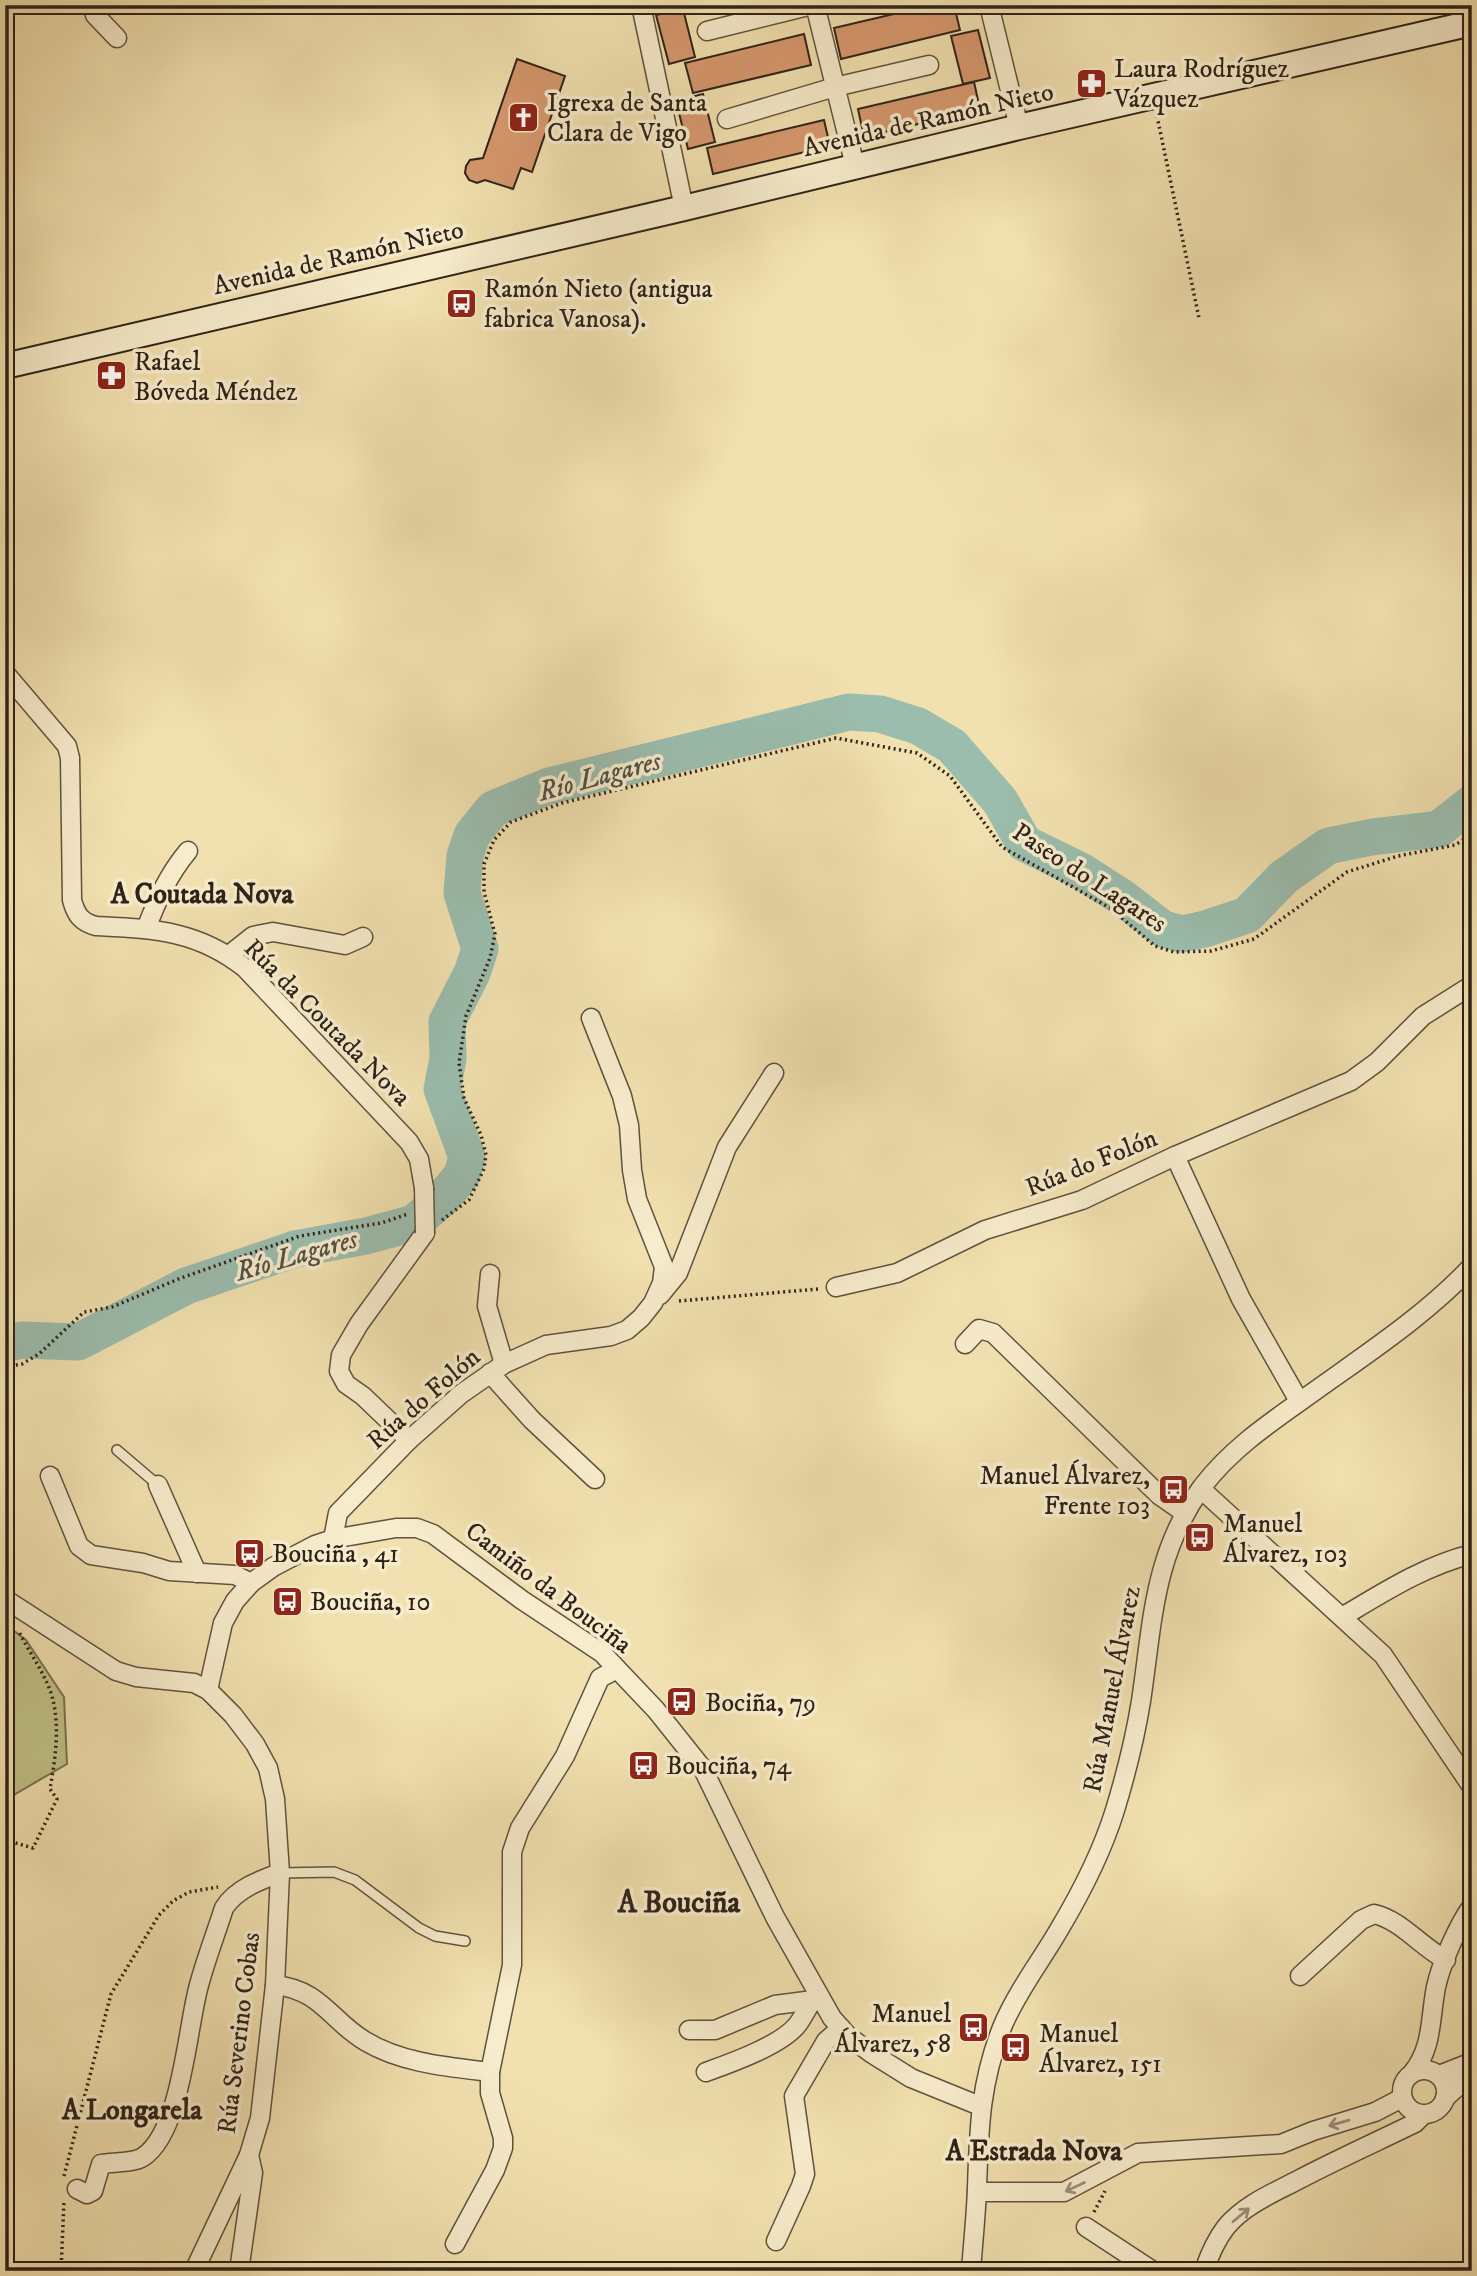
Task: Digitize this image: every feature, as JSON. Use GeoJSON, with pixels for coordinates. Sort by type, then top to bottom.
{"type":"FeatureCollection","features":[{"type":"Feature","properties":{"kind":"main road","name":"Avenida de Ramón Nieto"},"geometry":{"type":"LineString","coordinates":[[5,366],[1472,23]]}},
{"type":"Feature","properties":{"kind":"street"},"geometry":{"type":"LineString","coordinates":[[92,5],[95,15],[117,38]]}},
{"type":"Feature","properties":{"kind":"street"},"geometry":{"type":"LineString","coordinates":[[640,5],[684,208]]}},
{"type":"Feature","properties":{"kind":"street"},"geometry":{"type":"LineString","coordinates":[[707,30],[814,5],[855,166]]}},
{"type":"Feature","properties":{"kind":"street"},"geometry":{"type":"LineString","coordinates":[[989,5],[1018,127]]}},
{"type":"Feature","properties":{"kind":"street"},"geometry":{"type":"LineString","coordinates":[[727,119],[835,87],[929,65]]}},
{"type":"Feature","properties":{"kind":"street","name":"Rúa da Coutada Nova"},"geometry":{"type":"LineString","coordinates":[[5,673],[67,746],[70,758],[72,900],[76,915],[86,923],[96,926],[182,934],[229,955],[246,968],[409,1142],[419,1159],[424,1188],[425,1233],[359,1324],[341,1355],[339,1371],[346,1384],[363,1396],[409,1440]]}},
{"type":"Feature","properties":{"kind":"street"},"geometry":{"type":"LineString","coordinates":[[146,929],[161,890],[188,851]]}},
{"type":"Feature","properties":{"kind":"street"},"geometry":{"type":"LineString","coordinates":[[229,955],[253,936],[273,932],[345,945],[363,936]]}},
{"type":"Feature","properties":{"kind":"street","name":"Rúa do Folón"},"geometry":{"type":"LineString","coordinates":[[836,1287],[897,1273],[985,1230],[1082,1200],[1351,1081],[1377,1062],[1423,1016],[1472,985]]}},
{"type":"Feature","properties":{"kind":"street","name":"Rúa do Folón"},"geometry":{"type":"LineString","coordinates":[[591,1018],[622,1096],[637,1199],[663,1267],[662,1283],[653,1303]]}},
{"type":"Feature","properties":{"kind":"street","name":"Rúa do Folón"},"geometry":{"type":"LineString","coordinates":[[333,1539],[338,1513],[409,1440],[461,1394],[497,1368],[546,1345],[611,1336],[627,1330],[641,1318],[678,1273],[727,1147],[774,1073]]}},
{"type":"Feature","properties":{"kind":"street"},"geometry":{"type":"LineString","coordinates":[[1175,1157],[1241,1299],[1300,1401]]}},
{"type":"Feature","properties":{"kind":"street","name":"Rúa Manuel Álvarez"},"geometry":{"type":"LineString","coordinates":[[971,2271],[980,2106],[988,2067],[1004,2024],[1025,1983],[1060,1929],[1091,1873],[1114,1814],[1140,1704],[1156,1592],[1163,1562],[1185,1513],[1222,1462],[1300,1401],[1400,1329],[1448,1291],[1472,1266]]}},
{"type":"Feature","properties":{"kind":"street"},"geometry":{"type":"LineString","coordinates":[[490,1273],[487,1306],[497,1368],[532,1420],[595,1479]]}},
{"type":"Feature","properties":{"kind":"street"},"geometry":{"type":"LineString","coordinates":[[965,1344],[979,1329],[993,1333],[1159,1495],[1185,1513]]}},
{"type":"Feature","properties":{"kind":"street"},"geometry":{"type":"LineString","coordinates":[[50,1476],[79,1546],[91,1555],[143,1563],[169,1571],[235,1575],[251,1583]]}},
{"type":"Feature","properties":{"kind":"street"},"geometry":{"type":"LineString","coordinates":[[159,1485],[197,1573]]}},
{"type":"Feature","properties":{"kind":"street"},"geometry":{"type":"LineString","coordinates":[[1201,1489],[1383,1655],[1472,1787]]}},
{"type":"Feature","properties":{"kind":"street","name":"Camiño da Bouciña"},"geometry":{"type":"LineString","coordinates":[[208,1690],[223,1623],[235,1601],[251,1583],[272,1567],[333,1539],[396,1528],[417,1528],[432,1534],[522,1600],[602,1653],[656,1710],[703,1769],[816,2000],[841,2028],[870,2053],[911,2078],[980,2106]]}},
{"type":"Feature","properties":{"kind":"street"},"geometry":{"type":"LineString","coordinates":[[1342,1617],[1413,1575],[1449,1559],[1472,1554]]}},
{"type":"Feature","properties":{"kind":"street"},"geometry":{"type":"LineString","coordinates":[[12,1603],[116,1671],[136,1677],[194,1683],[208,1690]]}},
{"type":"Feature","properties":{"kind":"street"},"geometry":{"type":"LineString","coordinates":[[455,2244],[495,2170],[503,2148],[503,2138],[490,2093],[490,2072],[512,1965],[512,1852],[520,1828],[565,1756],[600,1678],[617,1669]]}},
{"type":"Feature","properties":{"kind":"street","name":"Rúa Severino Cobas"},"geometry":{"type":"LineString","coordinates":[[194,2271],[249,2155],[260,2118],[275,1985],[281,1873],[275,1799],[268,1768],[256,1744],[208,1690]]}},
{"type":"Feature","properties":{"kind":"street","name":"Rúa Severino Cobas"},"geometry":{"type":"LineString","coordinates":[[68,2189],[87,2194],[93,2191],[101,2164],[142,2158],[159,2141],[186,2062],[198,1987],[224,1908],[231,1897],[281,1873]]}},
{"type":"Feature","properties":{"kind":"street"},"geometry":{"type":"LineString","coordinates":[[1423,2115],[1410,2110],[1402,2098],[1403,2083],[1421,2062],[1432,2030],[1436,1986],[1462,1920],[1472,1906]]}},
{"type":"Feature","properties":{"kind":"street"},"geometry":{"type":"LineString","coordinates":[[1300,1976],[1362,1920],[1374,1914],[1386,1916],[1428,1950],[1446,1960]]}},
{"type":"Feature","properties":{"kind":"street"},"geometry":{"type":"LineString","coordinates":[[275,1985],[294,1987],[309,1994],[363,2040],[382,2050],[407,2059],[490,2072]]}},
{"type":"Feature","properties":{"kind":"street"},"geometry":{"type":"LineString","coordinates":[[689,2031],[715,2030],[775,2005],[816,2000]]}},
{"type":"Feature","properties":{"kind":"street"},"geometry":{"type":"LineString","coordinates":[[706,2073],[744,2058],[774,2042],[796,2027],[816,2000]]}},
{"type":"Feature","properties":{"kind":"street"},"geometry":{"type":"LineString","coordinates":[[776,2241],[805,2174],[794,2096],[826,2041],[841,2028]]}},
{"type":"Feature","properties":{"kind":"street"},"geometry":{"type":"LineString","coordinates":[[1432,2030],[1436,2042],[1436,2073]]}},
{"type":"Feature","properties":{"kind":"street"},"geometry":{"type":"LineString","coordinates":[[1436,2073],[1472,2062]]}},
{"type":"Feature","properties":{"kind":"street"},"geometry":{"type":"LineString","coordinates":[[1413,2072],[1427,2069],[1436,2073],[1446,2086],[1446,2098]]}},
{"type":"Feature","properties":{"kind":"street"},"geometry":{"type":"LineString","coordinates":[[1204,2271],[1226,2228],[1243,2212],[1265,2197],[1320,2168],[1437,2110],[1472,2074]]}},
{"type":"Feature","properties":{"kind":"street"},"geometry":{"type":"LineString","coordinates":[[977,2192],[1064,2192],[1139,2153],[1281,2144],[1375,2112],[1402,2098]]}},
{"type":"Feature","properties":{"kind":"street"},"geometry":{"type":"LineString","coordinates":[[239,2271],[253,2173],[249,2155]]}},
{"type":"Feature","properties":{"kind":"street"},"geometry":{"type":"LineString","coordinates":[[1086,2227],[1153,2271]]}},
{"type":"Feature","properties":{"kind":"lane"},"geometry":{"type":"LineString","coordinates":[[117,1450],[159,1485]]}},
{"type":"Feature","properties":{"kind":"lane","name":"Rúa Severino Cobas"},"geometry":{"type":"LineString","coordinates":[[281,1873],[334,1872],[355,1880],[419,1928],[435,1936],[465,1941]]}},
{"type":"Feature","properties":{"kind":"path"},"geometry":{"type":"LineString","coordinates":[[1152,97],[1199,318]]}},
{"type":"Feature","properties":{"kind":"path","name":"Paseo do Lagares"},"geometry":{"type":"LineString","coordinates":[[444,1220],[469,1199],[484,1169],[486,1155],[481,1135],[464,1098],[459,1063],[466,1016],[490,958],[495,934],[484,892],[484,864],[494,840],[512,822],[550,808],[836,738],[917,753],[950,776],[1002,847],[1110,908],[1155,946],[1174,952],[1212,951],[1254,939],[1347,872],[1398,856],[1455,845],[1472,834]]}},
{"type":"Feature","properties":{"kind":"path"},"geometry":{"type":"LineString","coordinates":[[5,1367],[22,1364],[39,1354],[84,1312],[112,1307],[181,1278],[300,1236],[381,1223],[411,1212]]}},
{"type":"Feature","properties":{"kind":"path"},"geometry":{"type":"LineString","coordinates":[[653,1303],[836,1287]]}},
{"type":"Feature","properties":{"kind":"path"},"geometry":{"type":"LineString","coordinates":[[5,1840],[33,1848],[57,1800],[50,1789],[55,1756],[55,1706],[47,1683],[16,1625],[12,1603]]}},
{"type":"Feature","properties":{"kind":"path"},"geometry":{"type":"LineString","coordinates":[[61,2271],[68,2189],[65,2169],[111,1994],[159,1915],[173,1900],[190,1892],[217,1886],[231,1897]]}},
{"type":"Feature","properties":{"kind":"path"},"geometry":{"type":"LineString","coordinates":[[1086,2227],[1111,2180],[1103,2173]]}},
{"type":"Feature","properties":{"kind":"green space"},"geometry":{"type":"Polygon","coordinates":[[[5,1624],[26,1640],[64,1697],[67,1764],[5,1800],[5,1624]]]}},
{"type":"Feature","properties":{"kind":"building"},"geometry":{"type":"Polygon","coordinates":[[[932,5],[954,5],[960,30],[841,59],[834,28],[932,5]]]}},
{"type":"Feature","properties":{"kind":"building"},"geometry":{"type":"Polygon","coordinates":[[[683,9],[695,57],[669,64],[656,15],[683,9]]]}},
{"type":"Feature","properties":{"kind":"building"},"geometry":{"type":"Polygon","coordinates":[[[978,30],[990,78],[963,84],[951,36],[978,30]]]}},
{"type":"Feature","properties":{"kind":"building"},"geometry":{"type":"Polygon","coordinates":[[[804,34],[811,65],[693,93],[685,63],[804,34]]]}},
{"type":"Feature","properties":{"kind":"building","name":"Igrexa de Santa Clara de Vigo"},"geometry":{"type":"Polygon","coordinates":[[[517,59],[565,76],[532,172],[521,168],[513,189],[485,180],[477,183],[469,180],[465,173],[466,166],[470,160],[483,158],[517,59]]]}},
{"type":"Feature","properties":{"kind":"building"},"geometry":{"type":"Polygon","coordinates":[[[974,82],[980,109],[864,137],[858,109],[974,82]]]}},
{"type":"Feature","properties":{"kind":"building"},"geometry":{"type":"Polygon","coordinates":[[[703,94],[715,142],[688,149],[676,101],[703,94]]]}},
{"type":"Feature","properties":{"kind":"building"},"geometry":{"type":"Polygon","coordinates":[[[824,120],[830,146],[713,174],[707,148],[824,120]]]}},
{"type":"Feature","properties":{"kind":"waterway","name":"Río Lagares"},"geometry":{"type":"LineString","coordinates":[[5,1344],[22,1340],[78,1342],[186,1286],[295,1249],[366,1236],[414,1223],[443,1198],[462,1175],[467,1157],[442,1089],[448,1059],[447,1022],[472,973],[480,949],[462,893],[465,856],[472,835],[493,809],[549,786],[849,712],[880,714],[918,726],[952,746],[1000,801],[1024,843],[1081,871],[1123,898],[1163,929],[1182,934],[1247,915],[1284,877],[1328,846],[1372,837],[1439,829],[1472,803]]}},
{"type":"Feature","properties":{"kind":"place","name":"Laura Rodríguez Vázquez"},"geometry":{"type":"Point","coordinates":[1091,83]}},
{"type":"Feature","properties":{"kind":"place","name":"Igrexa de Santa Clara de Vigo"},"geometry":{"type":"Point","coordinates":[524,117]}},
{"type":"Feature","properties":{"kind":"place","name":"Ramón Nieto (antigua fabrica Vanosa)."},"geometry":{"type":"Point","coordinates":[461,303]}},
{"type":"Feature","properties":{"kind":"place","name":"Rafael Bóveda Méndez"},"geometry":{"type":"Point","coordinates":[111,376]}},
{"type":"Feature","properties":{"kind":"place","name":"Manuel Álvarez, Frente 103"},"geometry":{"type":"Point","coordinates":[1173,1490]}},
{"type":"Feature","properties":{"kind":"place","name":"Manuel Álvarez, 103"},"geometry":{"type":"Point","coordinates":[1200,1538]}},
{"type":"Feature","properties":{"kind":"place","name":"Bouciña , 41"},"geometry":{"type":"Point","coordinates":[249,1553]}},
{"type":"Feature","properties":{"kind":"place","name":"Bouciña, 10"},"geometry":{"type":"Point","coordinates":[287,1601]}},
{"type":"Feature","properties":{"kind":"place","name":"Bociña, 79"},"geometry":{"type":"Point","coordinates":[682,1702]}},
{"type":"Feature","properties":{"kind":"place","name":"Bouciña, 74"},"geometry":{"type":"Point","coordinates":[643,1765]}},
{"type":"Feature","properties":{"kind":"place","name":"Manuel Álvarez, 58"},"geometry":{"type":"Point","coordinates":[974,2028]}},
{"type":"Feature","properties":{"kind":"place","name":"Manuel Álvarez, 151"},"geometry":{"type":"Point","coordinates":[1016,2048]}},
{"type":"Feature","properties":{"kind":"district","name":"A Coutada Nova"},"geometry":{"type":"Point","coordinates":[202,893]}},
{"type":"Feature","properties":{"kind":"district","name":"A Bouciña"},"geometry":{"type":"Point","coordinates":[679,1902]}},
{"type":"Feature","properties":{"kind":"district","name":"A Longarela"},"geometry":{"type":"Point","coordinates":[132,2109]}},
{"type":"Feature","properties":{"kind":"district","name":"A Estrada Nova"},"geometry":{"type":"Point","coordinates":[1034,2150]}}]}
